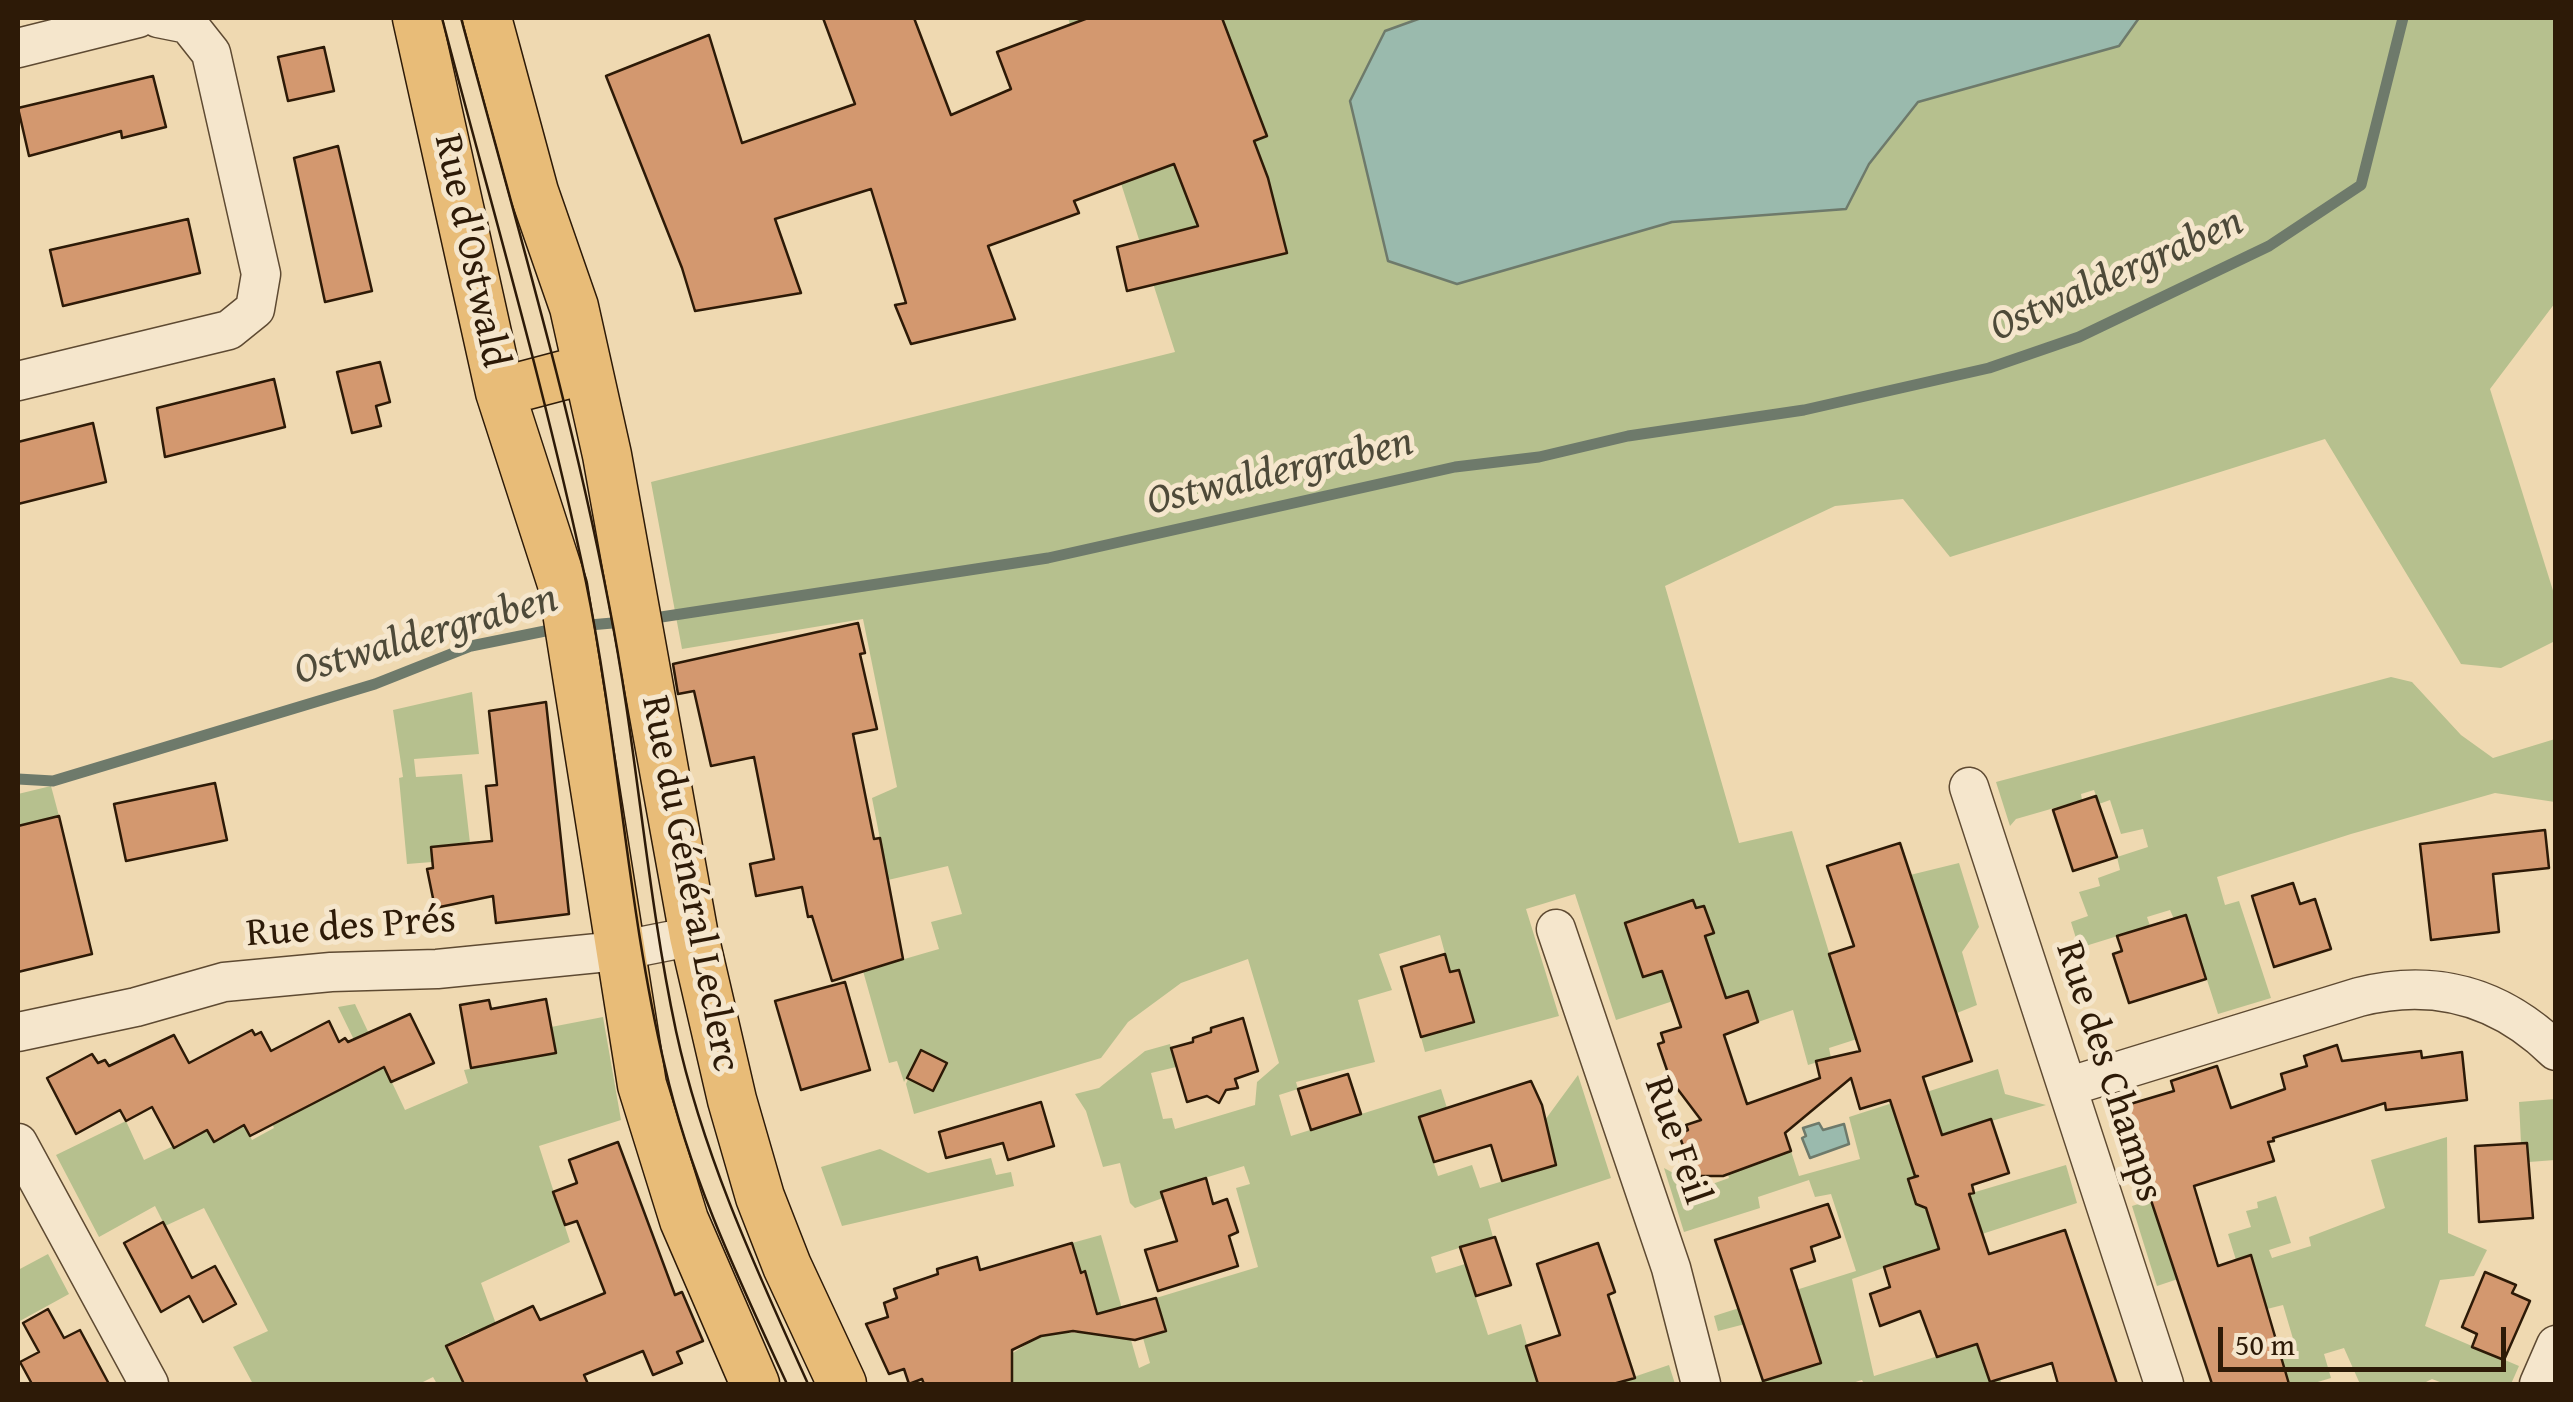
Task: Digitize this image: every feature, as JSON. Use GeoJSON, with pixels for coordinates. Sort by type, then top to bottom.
{"type":"FeatureCollection","features":[{"type":"Feature","properties":{"kind":"main road","name":"Rue d'Ostwald"},"geometry":{"type":"LineString","coordinates":[[418,18],[500,392],[587,368],[574,307],[534,192],[487,18]]}},
{"type":"Feature","properties":{"kind":"main road","name":"Rue du Général Leclerc"},"geometry":{"type":"LineString","coordinates":[[587,368],[607,455],[694,936],[732,1100],[760,1197],[842,1384]]}},
{"type":"Feature","properties":{"kind":"main road","name":"Rue du Général Leclerc"},"geometry":{"type":"LineString","coordinates":[[500,392],[562,587],[631,1033],[654,1133],[748,1382]]}},
{"type":"Feature","properties":{"kind":"street"},"geometry":{"type":"LineString","coordinates":[[18,48],[138,18]]}},
{"type":"Feature","properties":{"kind":"street"},"geometry":{"type":"LineString","coordinates":[[18,381],[229,330],[256,308],[262,274],[212,53],[188,24],[158,18]]}},
{"type":"Feature","properties":{"kind":"street","name":"Rue des Champs"},"geometry":{"type":"LineString","coordinates":[[1969,787],[2164,1384]]}},
{"type":"Feature","properties":{"kind":"street","name":"Rue Feil"},"geometry":{"type":"LineString","coordinates":[[1556,929],[1671,1268],[1701,1384]]}},
{"type":"Feature","properties":{"kind":"street","name":"Rue des Prés"},"geometry":{"type":"LineString","coordinates":[[18,1032],[224,982],[331,972],[437,969],[618,951],[694,936]]}},
{"type":"Feature","properties":{"kind":"street"},"geometry":{"type":"LineString","coordinates":[[2067,1087],[2358,997],[2399,989],[2440,989],[2462,994],[2527,1026],[2556,1051]]}},
{"type":"Feature","properties":{"kind":"street"},"geometry":{"type":"LineString","coordinates":[[18,1143],[148,1384]]}},
{"type":"Feature","properties":{"kind":"street"},"geometry":{"type":"LineString","coordinates":[[2539,1384],[2556,1345]]}},
{"type":"Feature","properties":{"kind":"green space"},"geometry":{"type":"Polygon","coordinates":[[[1068,18],[2555,18],[2555,303],[2490,389],[2555,597],[2555,641],[2501,668],[2461,664],[2325,439],[1950,557],[1903,499],[1835,506],[1665,586],[1739,843],[1792,831],[1842,995],[1910,875],[1959,863],[1979,927],[1962,952],[1977,1005],[1957,1013],[1954,1008],[1829,1048],[1831,1058],[1808,1065],[1793,1010],[1758,1022],[1748,991],[1677,1015],[1673,1001],[1616,1020],[1575,894],[1526,909],[1559,1016],[1425,1052],[1421,1037],[1474,1022],[1459,970],[1450,972],[1440,935],[1379,954],[1392,990],[1358,1000],[1375,1062],[1296,1082],[1298,1089],[1279,1095],[1291,1136],[1441,1089],[1447,1108],[1419,1117],[1438,1176],[1472,1165],[1480,1188],[1556,1165],[1545,1120],[1578,1075],[1611,1178],[1488,1219],[1493,1237],[1431,1257],[1436,1273],[1465,1264],[1488,1335],[1521,1324],[1538,1384],[1012,1384],[1005,1358],[1033,1340],[1031,1333],[1087,1333],[1096,1311],[1072,1243],[1101,1235],[1139,1368],[1150,1363],[1143,1338],[1166,1331],[1156,1298],[1258,1267],[1236,1188],[1250,1184],[1244,1166],[1162,1191],[1163,1198],[1135,1208],[1130,1203],[1120,1163],[1103,1167],[1086,1111],[1075,1094],[1099,1088],[1145,1051],[1170,1044],[1176,1067],[1151,1073],[1163,1119],[1172,1118],[1175,1129],[1255,1105],[1257,1082],[1279,1063],[1248,959],[1181,983],[1128,1022],[1101,1058],[914,1114],[908,1079],[933,1091],[947,1063],[921,1050],[904,1082],[897,1061],[889,1063],[863,971],[939,949],[931,922],[962,914],[948,866],[888,880],[872,798],[897,787],[863,619],[682,649],[651,482],[1175,352],[1068,18]],[[1692,900],[1625,923],[1643,977],[1713,932],[1704,906],[1696,908],[1692,900]]]}},
{"type":"Feature","properties":{"kind":"green space"},"geometry":{"type":"Polygon","coordinates":[[[2391,677],[2412,682],[2461,735],[2493,758],[2555,739],[2555,802],[2495,793],[2217,877],[2225,905],[2239,901],[2271,998],[2218,1014],[2186,915],[2174,919],[2170,910],[2147,917],[2150,926],[2079,948],[2071,922],[2088,916],[2079,892],[2100,886],[2098,878],[2120,870],[2117,857],[2148,847],[2143,829],[2121,834],[2110,800],[2099,804],[2094,790],[2081,794],[2082,800],[2016,819],[2010,826],[1996,782],[2391,677]]]}},
{"type":"Feature","properties":{"kind":"green space"},"geometry":{"type":"Polygon","coordinates":[[[472,692],[479,754],[414,759],[416,777],[462,774],[470,843],[432,862],[407,864],[399,778],[403,777],[393,710],[472,692]]]}},
{"type":"Feature","properties":{"kind":"green space"},"geometry":{"type":"Polygon","coordinates":[[[51,786],[59,816],[18,826],[18,794],[51,786]]]}},
{"type":"Feature","properties":{"kind":"green space"},"geometry":{"type":"Polygon","coordinates":[[[355,1004],[405,1110],[468,1083],[464,1070],[555,1053],[551,1027],[603,1017],[621,1120],[539,1146],[570,1242],[481,1283],[496,1324],[479,1353],[469,1333],[446,1345],[464,1384],[437,1384],[433,1377],[419,1384],[253,1384],[233,1347],[268,1331],[204,1208],[165,1226],[155,1206],[99,1237],[56,1155],[126,1121],[144,1160],[207,1130],[244,1125],[252,1140],[274,1128],[272,1123],[358,1048],[338,1007],[355,1004]]]}},
{"type":"Feature","properties":{"kind":"green space"},"geometry":{"type":"Polygon","coordinates":[[[1998,1069],[2005,1094],[2046,1105],[1906,1146],[1916,1177],[1908,1180],[1916,1204],[1925,1207],[2066,1165],[2077,1203],[1982,1234],[1938,1270],[1932,1251],[1852,1279],[1874,1376],[1999,1337],[1985,1367],[1990,1382],[2000,1379],[2002,1384],[1864,1384],[1862,1380],[1849,1384],[1752,1384],[1820,1363],[1803,1309],[1718,1331],[1714,1316],[1856,1271],[1831,1194],[1815,1197],[1809,1180],[1758,1197],[1760,1208],[1684,1232],[1664,1168],[1701,1188],[1791,1151],[1799,1176],[1860,1159],[1849,1117],[1998,1069]]]}},
{"type":"Feature","properties":{"kind":"green space"},"geometry":{"type":"Polygon","coordinates":[[[2555,1099],[2555,1160],[2529,1162],[2527,1143],[2521,1143],[2519,1102],[2555,1099]]]}},
{"type":"Feature","properties":{"kind":"green space"},"geometry":{"type":"Polygon","coordinates":[[[2447,1137],[2448,1233],[2487,1250],[2474,1276],[2440,1280],[2425,1326],[2519,1366],[2511,1384],[2445,1384],[2432,1379],[2422,1384],[2360,1384],[2344,1348],[2324,1354],[2331,1378],[2311,1384],[2290,1384],[2278,1348],[2294,1342],[2283,1305],[2267,1309],[2236,1260],[2228,1234],[2251,1227],[2246,1211],[2258,1208],[2257,1202],[2276,1196],[2291,1243],[2269,1250],[2272,1258],[2311,1246],[2309,1237],[2385,1208],[2371,1160],[2447,1137]]]}},
{"type":"Feature","properties":{"kind":"green space"},"geometry":{"type":"Polygon","coordinates":[[[880,1149],[928,1173],[991,1158],[996,1175],[1011,1172],[1014,1186],[842,1226],[821,1167],[880,1149]]]}},
{"type":"Feature","properties":{"kind":"green space"},"geometry":{"type":"Polygon","coordinates":[[[2151,1200],[2217,1266],[2157,1286],[2132,1206],[2151,1200]]]}},
{"type":"Feature","properties":{"kind":"green space"},"geometry":{"type":"Polygon","coordinates":[[[48,1254],[69,1294],[18,1322],[18,1270],[48,1254]]]}},
{"type":"Feature","properties":{"kind":"green space"},"geometry":{"type":"Polygon","coordinates":[[[1669,1365],[1675,1384],[1613,1384],[1669,1365]]]}},
{"type":"Feature","properties":{"kind":"shaded area"},"geometry":{"type":"Polygon","coordinates":[[[1421,18],[2139,18],[2119,46],[1918,102],[1869,164],[1846,209],[1672,222],[1457,284],[1388,261],[1350,101],[1385,31],[1421,18]]]}},
{"type":"Feature","properties":{"kind":"shaded area"},"geometry":{"type":"Polygon","coordinates":[[[1819,1123],[1823,1130],[1844,1124],[1849,1144],[1810,1158],[1802,1138],[1806,1136],[1803,1128],[1819,1123]]]}},
{"type":"Feature","properties":{"kind":"building"},"geometry":{"type":"Polygon","coordinates":[[[823,18],[914,18],[951,115],[1011,89],[997,52],[1088,18],[1222,18],[1267,136],[1254,141],[1287,253],[1127,291],[1117,247],[1198,226],[1174,164],[1074,201],[1079,213],[988,246],[1015,319],[911,344],[895,305],[906,303],[871,189],[775,219],[801,293],[695,311],[682,268],[606,76],[709,35],[742,143],[855,104],[823,18]]]}},
{"type":"Feature","properties":{"kind":"building"},"geometry":{"type":"Polygon","coordinates":[[[324,47],[334,91],[288,101],[278,57],[324,47]]]}},
{"type":"Feature","properties":{"kind":"building"},"geometry":{"type":"Polygon","coordinates":[[[153,76],[166,127],[122,138],[121,131],[29,156],[18,108],[153,76]]]}},
{"type":"Feature","properties":{"kind":"building"},"geometry":{"type":"Polygon","coordinates":[[[338,146],[372,291],[325,302],[294,158],[338,146]]]}},
{"type":"Feature","properties":{"kind":"building"},"geometry":{"type":"Polygon","coordinates":[[[188,219],[200,273],[63,306],[50,250],[188,219]]]}},
{"type":"Feature","properties":{"kind":"building"},"geometry":{"type":"Polygon","coordinates":[[[380,362],[390,402],[376,406],[381,426],[352,433],[337,372],[380,362]]]}},
{"type":"Feature","properties":{"kind":"building"},"geometry":{"type":"Polygon","coordinates":[[[274,379],[285,427],[165,457],[157,408],[274,379]]]}},
{"type":"Feature","properties":{"kind":"building"},"geometry":{"type":"Polygon","coordinates":[[[93,423],[106,482],[18,504],[18,442],[93,423]]]}},
{"type":"Feature","properties":{"kind":"building"},"geometry":{"type":"Polygon","coordinates":[[[858,623],[865,653],[860,654],[877,729],[853,734],[874,839],[880,838],[903,959],[832,981],[812,916],[808,917],[802,887],[756,896],[750,864],[774,859],[754,757],[711,766],[694,691],[678,694],[673,664],[858,623]]]}},
{"type":"Feature","properties":{"kind":"building"},"geometry":{"type":"Polygon","coordinates":[[[546,702],[569,914],[496,923],[493,896],[435,908],[427,869],[433,868],[431,847],[492,841],[486,786],[497,785],[489,711],[546,702]]]}},
{"type":"Feature","properties":{"kind":"building"},"geometry":{"type":"Polygon","coordinates":[[[215,783],[227,840],[126,861],[114,804],[215,783]]]}},
{"type":"Feature","properties":{"kind":"building"},"geometry":{"type":"Polygon","coordinates":[[[2096,796],[2117,857],[2073,871],[2053,810],[2096,796]]]}},
{"type":"Feature","properties":{"kind":"building"},"geometry":{"type":"Polygon","coordinates":[[[59,816],[92,954],[18,972],[18,826],[59,816]]]}},
{"type":"Feature","properties":{"kind":"building"},"geometry":{"type":"Polygon","coordinates":[[[2545,830],[2549,868],[2493,874],[2499,932],[2431,940],[2420,844],[2545,830]]]}},
{"type":"Feature","properties":{"kind":"building"},"geometry":{"type":"Polygon","coordinates":[[[1900,843],[1972,1061],[1923,1077],[1942,1135],[1991,1119],[2009,1173],[1972,1185],[1974,1193],[1969,1194],[1989,1254],[2065,1230],[2117,1384],[2058,1384],[2052,1363],[1990,1382],[1977,1344],[1937,1357],[1920,1311],[1880,1326],[1870,1294],[1890,1287],[1884,1267],[1939,1249],[1926,1208],[1916,1204],[1908,1179],[1918,1176],[1890,1100],[1860,1109],[1851,1078],[1785,1133],[1791,1151],[1723,1176],[1693,1176],[1679,1134],[1688,1130],[1686,1125],[1701,1120],[1670,1079],[1658,1044],[1664,1042],[1661,1033],[1681,1027],[1662,971],[1643,977],[1625,923],[1693,900],[1696,908],[1704,906],[1714,933],[1705,936],[1726,998],[1748,991],[1758,1022],[1724,1035],[1747,1104],[1820,1078],[1816,1061],[1860,1051],[1829,954],[1854,946],[1827,866],[1900,843]]]}},
{"type":"Feature","properties":{"kind":"building"},"geometry":{"type":"Polygon","coordinates":[[[2293,883],[2300,904],[2315,899],[2331,949],[2274,967],[2252,896],[2293,883]]]}},
{"type":"Feature","properties":{"kind":"building"},"geometry":{"type":"Polygon","coordinates":[[[2186,915],[2206,979],[2129,1003],[2113,954],[2122,951],[2117,936],[2186,915]]]}},
{"type":"Feature","properties":{"kind":"building"},"geometry":{"type":"Polygon","coordinates":[[[1445,954],[1450,972],[1459,970],[1474,1022],[1421,1037],[1401,967],[1445,954]]]}},
{"type":"Feature","properties":{"kind":"building"},"geometry":{"type":"Polygon","coordinates":[[[845,982],[870,1070],[801,1090],[775,1001],[845,982]]]}},
{"type":"Feature","properties":{"kind":"building"},"geometry":{"type":"Polygon","coordinates":[[[546,999],[556,1053],[471,1068],[460,1005],[489,1000],[491,1009],[546,999]]]}},
{"type":"Feature","properties":{"kind":"building"},"geometry":{"type":"Polygon","coordinates":[[[410,1014],[434,1063],[391,1082],[384,1067],[250,1136],[244,1125],[214,1142],[207,1130],[174,1148],[152,1107],[126,1121],[120,1110],[76,1134],[47,1078],[92,1054],[98,1063],[105,1060],[109,1066],[174,1035],[189,1063],[252,1030],[255,1035],[261,1032],[271,1051],[329,1021],[339,1042],[345,1038],[348,1042],[410,1014]]]}},
{"type":"Feature","properties":{"kind":"building"},"geometry":{"type":"Polygon","coordinates":[[[1243,1018],[1258,1071],[1235,1079],[1238,1088],[1226,1090],[1219,1103],[1207,1096],[1187,1102],[1171,1048],[1193,1042],[1193,1038],[1211,1032],[1211,1028],[1243,1018]]]}},
{"type":"Feature","properties":{"kind":"building"},"geometry":{"type":"Polygon","coordinates":[[[2337,1045],[2342,1061],[2421,1051],[2422,1058],[2462,1052],[2467,1100],[2386,1110],[2385,1103],[2273,1138],[2268,1142],[2274,1161],[2194,1186],[2218,1266],[2251,1255],[2289,1384],[2212,1384],[2120,1107],[2174,1091],[2171,1081],[2217,1066],[2231,1108],[2285,1089],[2281,1074],[2307,1066],[2304,1056],[2337,1045]]]}},
{"type":"Feature","properties":{"kind":"building"},"geometry":{"type":"Polygon","coordinates":[[[921,1050],[947,1063],[933,1091],[907,1078],[921,1050]]]}},
{"type":"Feature","properties":{"kind":"building"},"geometry":{"type":"Polygon","coordinates":[[[1348,1074],[1361,1114],[1311,1130],[1298,1089],[1348,1074]]]}},
{"type":"Feature","properties":{"kind":"building"},"geometry":{"type":"Polygon","coordinates":[[[1531,1081],[1542,1105],[1556,1165],[1502,1181],[1491,1145],[1434,1162],[1419,1117],[1531,1081]]]}},
{"type":"Feature","properties":{"kind":"building"},"geometry":{"type":"Polygon","coordinates":[[[1041,1102],[1054,1146],[1008,1160],[1003,1143],[946,1158],[939,1132],[1041,1102]]]}},
{"type":"Feature","properties":{"kind":"building"},"geometry":{"type":"Polygon","coordinates":[[[618,1142],[675,1295],[682,1292],[703,1341],[677,1352],[682,1363],[653,1375],[643,1351],[584,1375],[588,1384],[464,1384],[446,1346],[533,1306],[540,1320],[605,1293],[577,1221],[565,1225],[553,1192],[577,1183],[569,1160],[618,1142]]]}},
{"type":"Feature","properties":{"kind":"building"},"geometry":{"type":"Polygon","coordinates":[[[2527,1143],[2533,1218],[2479,1222],[2475,1146],[2527,1143]]]}},
{"type":"Feature","properties":{"kind":"building"},"geometry":{"type":"Polygon","coordinates":[[[1206,1178],[1213,1204],[1227,1199],[1238,1232],[1229,1236],[1238,1266],[1158,1291],[1145,1250],[1177,1241],[1161,1192],[1206,1178]]]}},
{"type":"Feature","properties":{"kind":"building"},"geometry":{"type":"Polygon","coordinates":[[[1828,1204],[1840,1237],[1811,1247],[1815,1261],[1791,1269],[1821,1363],[1763,1381],[1715,1240],[1828,1204]]]}},
{"type":"Feature","properties":{"kind":"building"},"geometry":{"type":"Polygon","coordinates":[[[163,1222],[192,1278],[215,1266],[236,1304],[203,1322],[189,1296],[161,1312],[124,1243],[163,1222]]]}},
{"type":"Feature","properties":{"kind":"building"},"geometry":{"type":"Polygon","coordinates":[[[1495,1237],[1511,1285],[1476,1296],[1460,1247],[1495,1237]]]}},
{"type":"Feature","properties":{"kind":"building"},"geometry":{"type":"Polygon","coordinates":[[[1072,1243],[1097,1314],[1156,1298],[1166,1331],[1135,1340],[1073,1331],[1041,1336],[1012,1350],[1012,1384],[924,1384],[922,1379],[909,1384],[904,1369],[889,1374],[866,1324],[888,1317],[884,1303],[897,1298],[894,1289],[938,1274],[937,1269],[977,1257],[980,1270],[1072,1243]]]}},
{"type":"Feature","properties":{"kind":"building"},"geometry":{"type":"Polygon","coordinates":[[[1598,1243],[1615,1292],[1608,1295],[1635,1378],[1613,1384],[1538,1384],[1526,1346],[1560,1335],[1537,1264],[1598,1243]]]}},
{"type":"Feature","properties":{"kind":"building"},"geometry":{"type":"Polygon","coordinates":[[[2485,1272],[2516,1285],[2512,1293],[2530,1301],[2504,1360],[2472,1347],[2477,1334],[2462,1327],[2485,1272]]]}},
{"type":"Feature","properties":{"kind":"building"},"geometry":{"type":"Polygon","coordinates":[[[48,1309],[64,1338],[80,1330],[109,1384],[32,1384],[20,1362],[39,1352],[23,1323],[48,1309]]]}},
{"type":"Feature","properties":{"kind":"waterway","name":"Ostwaldergraben"},"geometry":{"type":"LineString","coordinates":[[648,619],[1048,558],[1455,467],[1539,457],[1628,436],[1804,410],[1989,368],[2079,337],[2269,246],[2361,185],[2403,18]]}},
{"type":"Feature","properties":{"kind":"waterway","name":"Ostwaldergraben"},"geometry":{"type":"LineString","coordinates":[[578,626],[624,622]]}},
{"type":"Feature","properties":{"kind":"waterway","name":"Ostwaldergraben"},"geometry":{"type":"LineString","coordinates":[[18,779],[53,781],[375,684],[471,646],[560,628]]}},
{"type":"Feature","properties":{"kind":"tram line"},"geometry":{"type":"LineString","coordinates":[[442,18],[536,369],[586,582],[641,947],[675,1108],[734,1268],[787,1384]]}},
{"type":"Feature","properties":{"kind":"tram line"},"geometry":{"type":"LineString","coordinates":[[461,18],[540,310],[594,531],[619,658],[666,978],[687,1077],[733,1211],[808,1384]]}}]}
